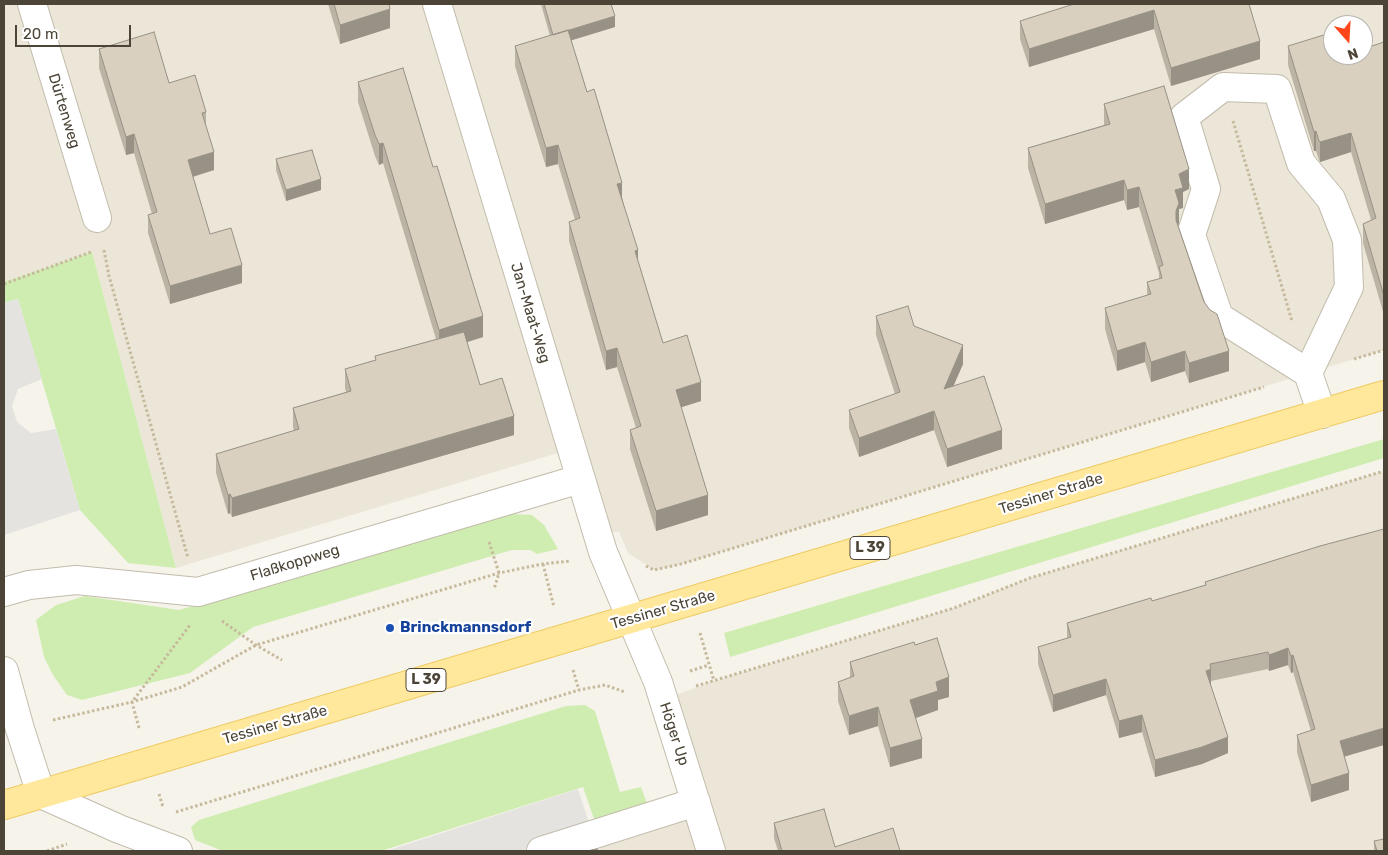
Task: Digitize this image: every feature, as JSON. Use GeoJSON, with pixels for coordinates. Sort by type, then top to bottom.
{"type":"FeatureCollection","features":[{"type":"Feature","properties":{"kind":"main road","name":"Tessiner Straße"},"geometry":{"type":"LineString","coordinates":[[4,805],[1384,395]]}},
{"type":"Feature","properties":{"kind":"street","name":"Dürtenweg"},"geometry":{"type":"LineString","coordinates":[[32,4],[97,218]]}},
{"type":"Feature","properties":{"kind":"street","name":"Jan-Maat-Weg"},"geometry":{"type":"LineString","coordinates":[[437,4],[605,560],[630,620]]}},
{"type":"Feature","properties":{"kind":"street"},"geometry":{"type":"LineString","coordinates":[[1308,373],[1349,287],[1347,240],[1331,198],[1301,163],[1277,89],[1223,87],[1184,117],[1206,189],[1191,235],[1219,317],[1308,373],[1322,414]]}},
{"type":"Feature","properties":{"kind":"street","name":"Flaßkoppweg"},"geometry":{"type":"LineString","coordinates":[[4,592],[29,585],[76,580],[200,601],[478,508],[580,479]]}},
{"type":"Feature","properties":{"kind":"street","name":"Höger Up"},"geometry":{"type":"LineString","coordinates":[[630,620],[658,682],[711,851]]}},
{"type":"Feature","properties":{"kind":"street"},"geometry":{"type":"LineString","coordinates":[[4,671],[41,794],[119,829],[178,851]]}},
{"type":"Feature","properties":{"kind":"street"},"geometry":{"type":"LineString","coordinates":[[541,851],[696,802]]}},
{"type":"Feature","properties":{"kind":"path"},"geometry":{"type":"LineString","coordinates":[[1223,87],[1308,373]]}},
{"type":"Feature","properties":{"kind":"path"},"geometry":{"type":"LineString","coordinates":[[97,218],[110,276],[186,550]]}},
{"type":"Feature","properties":{"kind":"path"},"geometry":{"type":"LineString","coordinates":[[4,284],[103,247]]}},
{"type":"Feature","properties":{"kind":"path"},"geometry":{"type":"LineString","coordinates":[[654,570],[682,564],[1384,350]]}},
{"type":"Feature","properties":{"kind":"path"},"geometry":{"type":"LineString","coordinates":[[662,696],[954,608],[1030,578],[1384,471]]}},
{"type":"Feature","properties":{"kind":"path"},"geometry":{"type":"LineString","coordinates":[[478,508],[499,574],[494,589]]}},
{"type":"Feature","properties":{"kind":"path"},"geometry":{"type":"LineString","coordinates":[[68,716],[132,702],[182,687],[256,645],[499,574],[543,564],[567,561]]}},
{"type":"Feature","properties":{"kind":"path"},"geometry":{"type":"LineString","coordinates":[[132,702],[200,601],[216,617],[256,645],[282,660]]}},
{"type":"Feature","properties":{"kind":"path"},"geometry":{"type":"LineString","coordinates":[[175,812],[579,690],[605,685],[627,693]]}},
{"type":"Feature","properties":{"kind":"path"},"geometry":{"type":"LineString","coordinates":[[47,851],[52,848]]}},
{"type":"Feature","properties":{"kind":"shaded area"},"geometry":{"type":"Polygon","coordinates":[[[4,4],[1384,4],[1384,350],[681,564],[654,570],[628,553],[619,532],[597,532],[571,449],[176,568],[92,252],[4,282],[4,4]]]}},
{"type":"Feature","properties":{"kind":"shaded area"},"geometry":{"type":"Polygon","coordinates":[[[18,299],[42,379],[18,389],[12,406],[17,422],[31,433],[56,429],[80,510],[4,535],[4,303],[18,299]]]}},
{"type":"Feature","properties":{"kind":"shaded area"},"geometry":{"type":"Polygon","coordinates":[[[1384,471],[1384,851],[541,851],[696,801],[667,698],[714,681],[954,608],[1030,578],[1384,471]]]}},
{"type":"Feature","properties":{"kind":"shaded area"},"geometry":{"type":"Polygon","coordinates":[[[578,789],[591,829],[521,851],[386,851],[578,789]]]}},
{"type":"Feature","properties":{"kind":"green space"},"geometry":{"type":"Polygon","coordinates":[[[92,252],[176,568],[128,563],[80,510],[18,299],[4,303],[4,282],[92,252]]]}},
{"type":"Feature","properties":{"kind":"green space"},"geometry":{"type":"Polygon","coordinates":[[[1384,439],[1384,458],[730,657],[724,633],[1384,439]]]}},
{"type":"Feature","properties":{"kind":"green space"},"geometry":{"type":"Polygon","coordinates":[[[513,514],[532,515],[544,525],[558,549],[537,554],[530,550],[512,550],[253,627],[190,673],[82,700],[67,695],[53,675],[44,657],[36,620],[56,605],[85,596],[179,610],[513,514]]]}},
{"type":"Feature","properties":{"kind":"green space"},"geometry":{"type":"Polygon","coordinates":[[[585,705],[595,711],[620,792],[641,787],[648,806],[595,822],[583,787],[381,851],[223,851],[195,840],[191,827],[199,820],[566,706],[585,705]]]}},
{"type":"Feature","properties":{"kind":"building"},"geometry":{"type":"Polygon","coordinates":[[[334,4],[389,4],[390,9],[340,25],[334,4]]]}},
{"type":"Feature","properties":{"kind":"building"},"geometry":{"type":"Polygon","coordinates":[[[544,4],[611,4],[615,16],[553,35],[544,4]]]}},
{"type":"Feature","properties":{"kind":"building"},"geometry":{"type":"Polygon","coordinates":[[[1074,4],[1249,4],[1260,41],[1171,68],[1154,10],[1029,49],[1020,21],[1074,4]]]}},
{"type":"Feature","properties":{"kind":"building"},"geometry":{"type":"Polygon","coordinates":[[[568,30],[587,92],[594,89],[622,183],[617,184],[638,250],[635,251],[663,343],[687,335],[701,382],[676,390],[708,495],[656,511],[630,430],[641,426],[617,348],[606,351],[569,222],[580,218],[558,145],[546,148],[515,46],[568,30]]]}},
{"type":"Feature","properties":{"kind":"building"},"geometry":{"type":"Polygon","coordinates":[[[154,32],[169,83],[195,75],[206,112],[202,113],[214,152],[188,160],[210,234],[231,228],[242,265],[170,286],[148,215],[157,212],[134,134],[126,137],[99,49],[154,32]]]}},
{"type":"Feature","properties":{"kind":"building"},"geometry":{"type":"Polygon","coordinates":[[[1323,35],[1323,65],[1373,65],[1373,46],[1384,42],[1384,296],[1363,224],[1376,218],[1351,133],[1319,141],[1316,131],[1314,132],[1288,46],[1323,35]]]}},
{"type":"Feature","properties":{"kind":"building"},"geometry":{"type":"Polygon","coordinates":[[[403,68],[433,167],[437,166],[483,316],[439,330],[383,143],[379,144],[375,135],[358,82],[403,68]]]}},
{"type":"Feature","properties":{"kind":"building"},"geometry":{"type":"Polygon","coordinates":[[[1164,86],[1189,169],[1179,174],[1183,188],[1175,190],[1179,203],[1176,211],[1176,220],[1204,302],[1210,310],[1217,314],[1229,351],[1189,363],[1185,351],[1151,362],[1145,342],[1117,351],[1105,308],[1151,294],[1147,282],[1162,278],[1159,267],[1163,265],[1139,187],[1127,190],[1124,180],[1045,204],[1028,148],[1110,124],[1104,104],[1164,86]]]}},
{"type":"Feature","properties":{"kind":"building"},"geometry":{"type":"Polygon","coordinates":[[[312,150],[321,179],[286,190],[276,159],[312,150]]]}},
{"type":"Feature","properties":{"kind":"building"},"geometry":{"type":"Polygon","coordinates":[[[908,306],[914,326],[963,345],[944,389],[984,376],[1002,430],[947,449],[934,411],[859,438],[849,410],[900,392],[876,316],[908,306]]]}},
{"type":"Feature","properties":{"kind":"building"},"geometry":{"type":"Polygon","coordinates":[[[464,332],[480,385],[502,378],[514,416],[232,498],[230,494],[228,495],[216,454],[299,429],[293,408],[351,391],[345,369],[376,360],[375,356],[464,332]]]}},
{"type":"Feature","properties":{"kind":"building"},"geometry":{"type":"Polygon","coordinates":[[[1384,529],[1384,728],[1340,741],[1349,773],[1311,785],[1297,735],[1315,729],[1293,655],[1291,656],[1288,648],[1269,655],[1268,652],[1210,664],[1211,669],[1206,671],[1228,737],[1202,747],[1155,760],[1142,715],[1119,721],[1106,679],[1053,695],[1038,647],[1071,637],[1067,623],[1151,598],[1152,601],[1206,585],[1205,582],[1320,546],[1384,529]]]}},
{"type":"Feature","properties":{"kind":"building"},"geometry":{"type":"Polygon","coordinates":[[[937,638],[949,677],[936,682],[938,691],[910,700],[922,739],[890,748],[878,707],[849,716],[838,682],[854,676],[850,662],[914,642],[915,645],[937,638]]]}},
{"type":"Feature","properties":{"kind":"building"},"geometry":{"type":"Polygon","coordinates":[[[824,809],[835,847],[893,828],[900,851],[782,851],[774,823],[824,809]]]}},
{"type":"Feature","properties":{"kind":"building"},"geometry":{"type":"Polygon","coordinates":[[[1384,839],[1384,851],[1377,851],[1374,841],[1384,839]]]}},
{"type":"Feature","properties":{"kind":"place","name":"Brinckmannsdorf"},"geometry":{"type":"Point","coordinates":[390,628]}}]}
